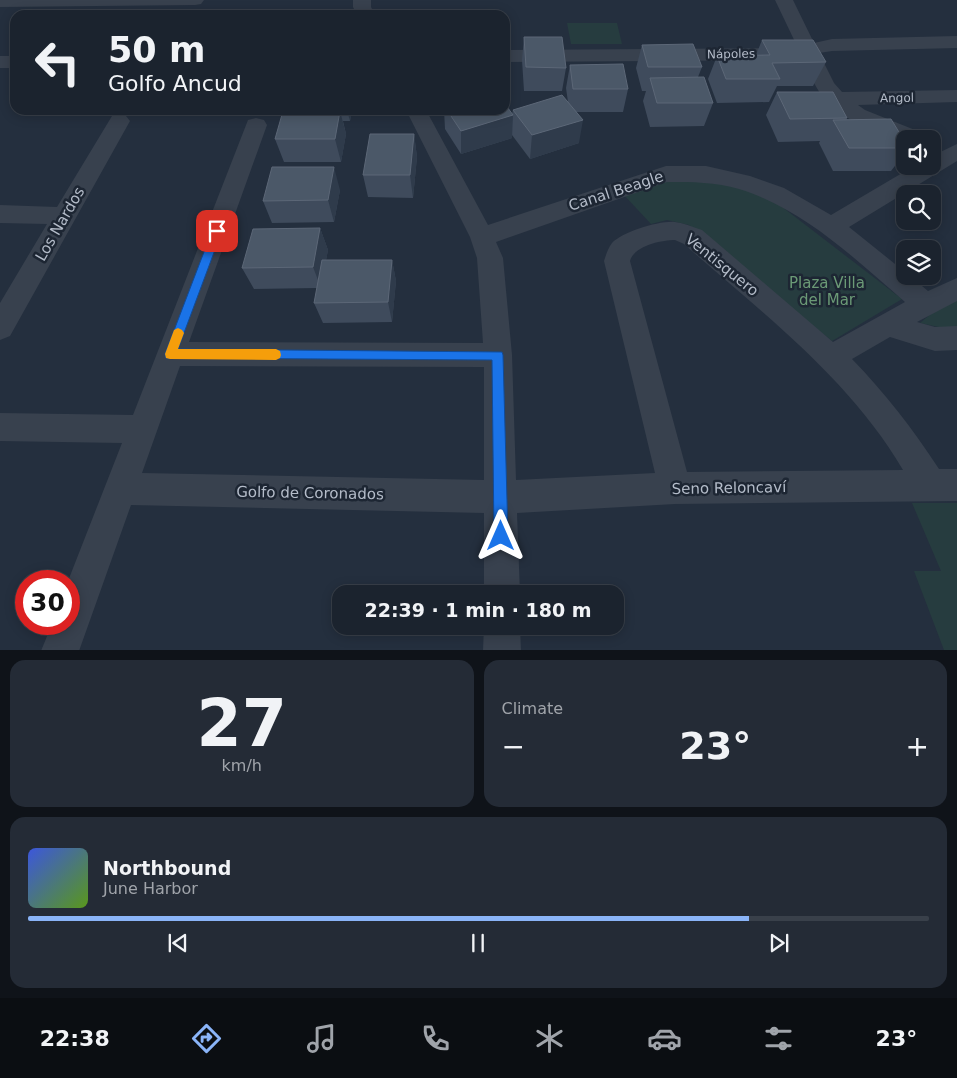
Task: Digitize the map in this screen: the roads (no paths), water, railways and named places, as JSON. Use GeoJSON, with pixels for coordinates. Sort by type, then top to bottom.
{"type":"FeatureCollection","features":[{"type":"Feature","properties":{"kind":"street"},"geometry":{"type":"LineString","coordinates":[[0,2],[195,0]]}},
{"type":"Feature","properties":{"kind":"street"},"geometry":{"type":"LineString","coordinates":[[784,0],[825,85],[836,99],[858,115],[896,132]]}},
{"type":"Feature","properties":{"kind":"street","name":"Nápoles"},"geometry":{"type":"LineString","coordinates":[[510,56],[784,54],[832,45],[957,42]]}},
{"type":"Feature","properties":{"kind":"street","name":"Angol"},"geometry":{"type":"LineString","coordinates":[[836,99],[957,96]]}},
{"type":"Feature","properties":{"kind":"street"},"geometry":{"type":"LineString","coordinates":[[419,115],[482,236],[490,258],[498,355],[502,585]]}},
{"type":"Feature","properties":{"kind":"street","name":"Los Nardos"},"geometry":{"type":"LineString","coordinates":[[0,328],[119,121]]}},
{"type":"Feature","properties":{"kind":"street"},"geometry":{"type":"LineString","coordinates":[[60,650],[256,125]]}},
{"type":"Feature","properties":{"kind":"street"},"geometry":{"type":"LineString","coordinates":[[941,143],[957,145]]}},
{"type":"Feature","properties":{"kind":"street"},"geometry":{"type":"LineString","coordinates":[[941,161],[957,151]]}},
{"type":"Feature","properties":{"kind":"street","name":"Canal Beagle"},"geometry":{"type":"LineString","coordinates":[[482,236],[666,174],[720,176],[765,188],[799,205],[830,227],[925,304]]}},
{"type":"Feature","properties":{"kind":"street"},"geometry":{"type":"LineString","coordinates":[[830,227],[917,175]]}},
{"type":"Feature","properties":{"kind":"street"},"geometry":{"type":"LineString","coordinates":[[0,214],[64,216]]}},
{"type":"Feature","properties":{"kind":"street","name":"Ventisquero"},"geometry":{"type":"LineString","coordinates":[[675,488],[617,261],[620,250],[625,246],[664,230],[678,231],[693,237],[831,357],[858,385],[943,485]]}},
{"type":"Feature","properties":{"kind":"street"},"geometry":{"type":"LineString","coordinates":[[831,357],[957,288]]}},
{"type":"Feature","properties":{"kind":"street"},"geometry":{"type":"LineString","coordinates":[[888,325],[935,339],[957,338]]}},
{"type":"Feature","properties":{"kind":"street"},"geometry":{"type":"LineString","coordinates":[[170,354],[498,355]]}},
{"type":"Feature","properties":{"kind":"street"},"geometry":{"type":"LineString","coordinates":[[0,427],[142,429]]}},
{"type":"Feature","properties":{"kind":"street","name":"Seno Reloncaví"},"geometry":{"type":"LineString","coordinates":[[501,497],[675,488],[943,485]]}},
{"type":"Feature","properties":{"kind":"street","name":"Golfo de Coronados"},"geometry":{"type":"LineString","coordinates":[[119,490],[501,497]]}},
{"type":"Feature","properties":{"kind":"street"},"geometry":{"type":"LineString","coordinates":[[502,635],[502,650]]}},
{"type":"Feature","properties":{"kind":"park label","name":"Plaza Villa del Mar"},"geometry":{"type":"Point","coordinates":[827,292]}}]}
